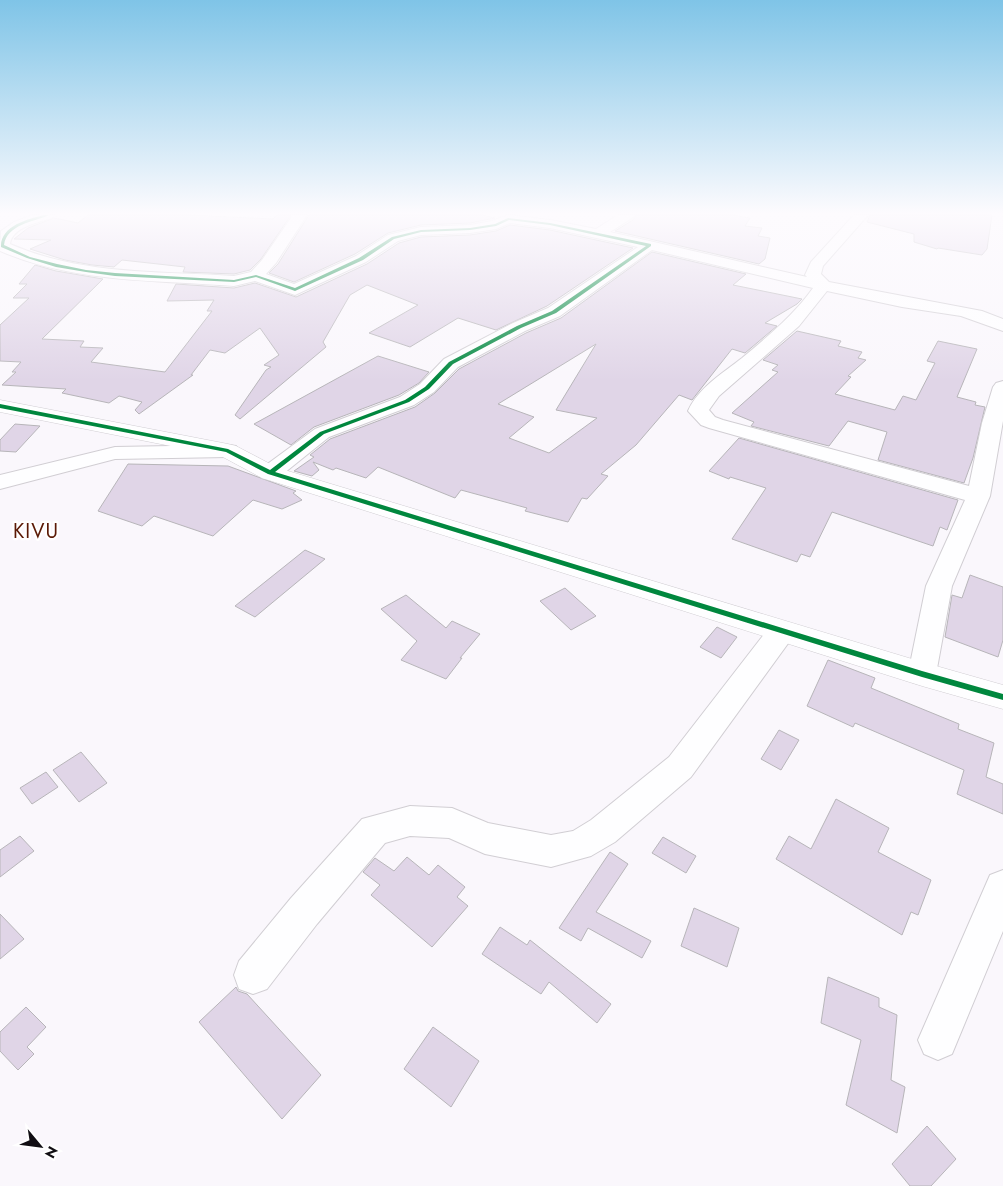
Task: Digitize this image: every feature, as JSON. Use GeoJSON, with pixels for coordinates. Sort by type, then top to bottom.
{"type":"FeatureCollection","features":[{"type":"Feature","properties":{"kind":"street"},"geometry":{"type":"LineString","coordinates":[[82,270],[234,281],[256,276],[295,290],[336,270]]}},
{"type":"Feature","properties":{"kind":"street"},"geometry":{"type":"LineString","coordinates":[[256,276],[261,270]]}},
{"type":"Feature","properties":{"kind":"street"},"geometry":{"type":"LineString","coordinates":[[270,474],[322,433],[408,401],[427,388],[451,363],[519,327],[554,312],[614,270]]}},
{"type":"Feature","properties":{"kind":"street"},"geometry":{"type":"LineString","coordinates":[[760,270],[891,300],[966,312],[995,321],[1003,326]]}},
{"type":"Feature","properties":{"kind":"street"},"geometry":{"type":"LineString","coordinates":[[814,270],[813,275],[823,285]]}},
{"type":"Feature","properties":{"kind":"street"},"geometry":{"type":"LineString","coordinates":[[823,285],[814,299],[785,329],[699,407],[698,411],[701,416],[716,424],[978,496]]}},
{"type":"Feature","properties":{"kind":"street"},"geometry":{"type":"LineString","coordinates":[[922,674],[939,586],[978,496],[992,423],[1003,387]]}},
{"type":"Feature","properties":{"kind":"street"},"geometry":{"type":"LineString","coordinates":[[0,406],[228,451],[270,474],[922,674],[1003,697]]}},
{"type":"Feature","properties":{"kind":"street"},"geometry":{"type":"LineString","coordinates":[[0,482],[115,453],[228,451]]}},
{"type":"Feature","properties":{"kind":"street"},"geometry":{"type":"LineString","coordinates":[[253,975],[304,911],[374,830],[410,821],[452,823],[485,838],[551,851],[579,845],[603,832],[680,767],[782,631]]}},
{"type":"Feature","properties":{"kind":"street"},"geometry":{"type":"LineString","coordinates":[[938,1040],[1003,887]]}},
{"type":"Feature","properties":{"kind":"building"},"geometry":{"type":"Polygon","coordinates":[[[30,270],[54,270],[103,279],[42,339],[84,341],[80,347],[103,348],[91,362],[165,372],[212,311],[207,311],[214,300],[167,301],[176,284],[234,288],[255,283],[296,297],[353,270],[600,270],[547,306],[496,330],[458,318],[410,347],[369,333],[418,305],[367,285],[350,295],[323,342],[326,347],[240,419],[235,415],[266,370],[271,367],[264,365],[279,355],[260,328],[225,353],[210,350],[191,375],[193,375],[139,414],[135,410],[142,402],[119,396],[109,403],[62,393],[66,389],[2,385],[16,372],[12,372],[21,362],[0,361],[0,325],[29,298],[13,298],[27,284],[19,284],[30,270]]]}},
{"type":"Feature","properties":{"kind":"building"},"geometry":{"type":"Polygon","coordinates":[[[184,270],[249,270],[234,274],[183,272],[184,270]]]}},
{"type":"Feature","properties":{"kind":"building"},"geometry":{"type":"Polygon","coordinates":[[[272,270],[319,270],[294,282],[269,273],[272,270]]]}},
{"type":"Feature","properties":{"kind":"building"},"geometry":{"type":"Polygon","coordinates":[[[627,270],[730,270],[746,274],[733,285],[802,299],[765,323],[777,326],[745,353],[732,349],[692,400],[679,395],[636,445],[601,474],[608,476],[587,499],[582,498],[568,522],[525,511],[527,508],[461,490],[455,498],[378,467],[366,478],[336,468],[333,470],[313,462],[319,470],[312,476],[294,471],[314,457],[310,455],[330,439],[415,407],[435,393],[459,369],[526,333],[561,318],[627,270]],[[596,344],[498,404],[534,417],[509,438],[549,453],[597,418],[556,410],[596,344]]]}},
{"type":"Feature","properties":{"kind":"building"},"geometry":{"type":"Polygon","coordinates":[[[797,331],[841,341],[838,346],[862,352],[858,358],[866,360],[848,376],[851,377],[835,394],[895,410],[903,396],[916,400],[935,363],[927,361],[938,341],[977,349],[957,397],[976,402],[975,405],[985,407],[973,458],[964,483],[878,460],[887,432],[848,421],[829,446],[751,426],[754,422],[732,413],[778,372],[772,370],[778,365],[763,360],[797,331]]]}},
{"type":"Feature","properties":{"kind":"building"},"geometry":{"type":"Polygon","coordinates":[[[378,356],[429,372],[419,383],[399,395],[314,427],[291,445],[254,424],[378,356]]]}},
{"type":"Feature","properties":{"kind":"building"},"geometry":{"type":"Polygon","coordinates":[[[15,424],[40,426],[16,452],[0,451],[0,440],[15,424]]]}},
{"type":"Feature","properties":{"kind":"building"},"geometry":{"type":"Polygon","coordinates":[[[739,438],[958,500],[947,530],[940,527],[933,546],[832,512],[810,557],[801,554],[797,562],[732,539],[766,488],[730,477],[729,479],[709,471],[739,438]]]}},
{"type":"Feature","properties":{"kind":"building"},"geometry":{"type":"Polygon","coordinates":[[[128,464],[228,466],[296,491],[293,493],[302,500],[282,509],[253,500],[213,536],[154,516],[142,526],[98,511],[128,464]]]}},
{"type":"Feature","properties":{"kind":"building"},"geometry":{"type":"Polygon","coordinates":[[[305,550],[325,559],[255,617],[235,606],[305,550]]]}},
{"type":"Feature","properties":{"kind":"building"},"geometry":{"type":"Polygon","coordinates":[[[970,575],[1003,587],[1003,640],[998,657],[945,637],[952,595],[962,598],[970,575]]]}},
{"type":"Feature","properties":{"kind":"building"},"geometry":{"type":"Polygon","coordinates":[[[565,588],[596,616],[571,630],[540,601],[565,588]]]}},
{"type":"Feature","properties":{"kind":"building"},"geometry":{"type":"Polygon","coordinates":[[[406,595],[446,628],[452,621],[480,634],[446,679],[401,660],[417,641],[381,609],[406,595]]]}},
{"type":"Feature","properties":{"kind":"building"},"geometry":{"type":"Polygon","coordinates":[[[717,627],[737,637],[721,658],[700,647],[717,627]]]}},
{"type":"Feature","properties":{"kind":"building"},"geometry":{"type":"Polygon","coordinates":[[[828,660],[875,678],[871,688],[959,724],[958,729],[994,743],[986,777],[1003,784],[1003,814],[957,794],[964,770],[855,723],[853,727],[807,706],[828,660]]]}},
{"type":"Feature","properties":{"kind":"building"},"geometry":{"type":"Polygon","coordinates":[[[779,730],[799,740],[781,770],[761,759],[779,730]]]}},
{"type":"Feature","properties":{"kind":"building"},"geometry":{"type":"Polygon","coordinates":[[[81,752],[107,783],[79,802],[53,770],[81,752]]]}},
{"type":"Feature","properties":{"kind":"building"},"geometry":{"type":"Polygon","coordinates":[[[46,772],[58,787],[32,804],[20,788],[46,772]]]}},
{"type":"Feature","properties":{"kind":"building"},"geometry":{"type":"Polygon","coordinates":[[[836,799],[889,828],[878,852],[931,880],[918,915],[911,912],[902,935],[776,859],[789,836],[811,849],[836,799]]]}},
{"type":"Feature","properties":{"kind":"building"},"geometry":{"type":"Polygon","coordinates":[[[20,836],[34,851],[0,877],[0,850],[20,836]]]}},
{"type":"Feature","properties":{"kind":"building"},"geometry":{"type":"Polygon","coordinates":[[[663,837],[696,856],[686,873],[652,853],[663,837]]]}},
{"type":"Feature","properties":{"kind":"building"},"geometry":{"type":"Polygon","coordinates":[[[610,852],[628,864],[596,912],[651,941],[642,958],[588,928],[581,941],[559,928],[610,852]]]}},
{"type":"Feature","properties":{"kind":"building"},"geometry":{"type":"Polygon","coordinates":[[[407,857],[429,875],[438,865],[465,887],[457,897],[468,906],[432,947],[371,895],[380,885],[363,872],[375,858],[394,871],[407,857]]]}},
{"type":"Feature","properties":{"kind":"building"},"geometry":{"type":"Polygon","coordinates":[[[694,908],[739,928],[727,967],[681,946],[694,908]]]}},
{"type":"Feature","properties":{"kind":"building"},"geometry":{"type":"Polygon","coordinates":[[[0,914],[24,939],[0,959],[0,914]]]}},
{"type":"Feature","properties":{"kind":"building"},"geometry":{"type":"Polygon","coordinates":[[[500,927],[527,945],[530,940],[611,1004],[597,1023],[549,982],[541,994],[482,954],[500,927]]]}},
{"type":"Feature","properties":{"kind":"building"},"geometry":{"type":"Polygon","coordinates":[[[828,977],[879,998],[879,1007],[897,1015],[891,1080],[905,1087],[897,1133],[846,1105],[861,1040],[821,1023],[828,977]]]}},
{"type":"Feature","properties":{"kind":"building"},"geometry":{"type":"Polygon","coordinates":[[[236,987],[238,991],[247,994],[321,1075],[282,1119],[199,1022],[236,987]]]}},
{"type":"Feature","properties":{"kind":"building"},"geometry":{"type":"Polygon","coordinates":[[[26,1007],[46,1027],[27,1047],[34,1054],[18,1070],[0,1051],[0,1032],[26,1007]]]}},
{"type":"Feature","properties":{"kind":"building"},"geometry":{"type":"Polygon","coordinates":[[[433,1027],[479,1061],[451,1107],[404,1069],[433,1027]]]}},
{"type":"Feature","properties":{"kind":"building"},"geometry":{"type":"Polygon","coordinates":[[[927,1126],[956,1159],[931,1186],[910,1186],[892,1164],[927,1126]]]}},
{"type":"Feature","properties":{"kind":"cycle path"},"geometry":{"type":"LineString","coordinates":[[82,270],[234,281],[256,276],[295,290],[337,270]]}},
{"type":"Feature","properties":{"kind":"cycle path"},"geometry":{"type":"LineString","coordinates":[[270,473],[322,433],[407,401],[427,388],[451,363],[519,327],[554,312],[614,270]]}},
{"type":"Feature","properties":{"kind":"cycle path"},"geometry":{"type":"LineString","coordinates":[[0,406],[228,451],[270,473],[922,674],[1003,697]]}},
{"type":"Feature","properties":{"kind":"district","name":"KIVU"},"geometry":{"type":"Point","coordinates":[36,531]}}]}
